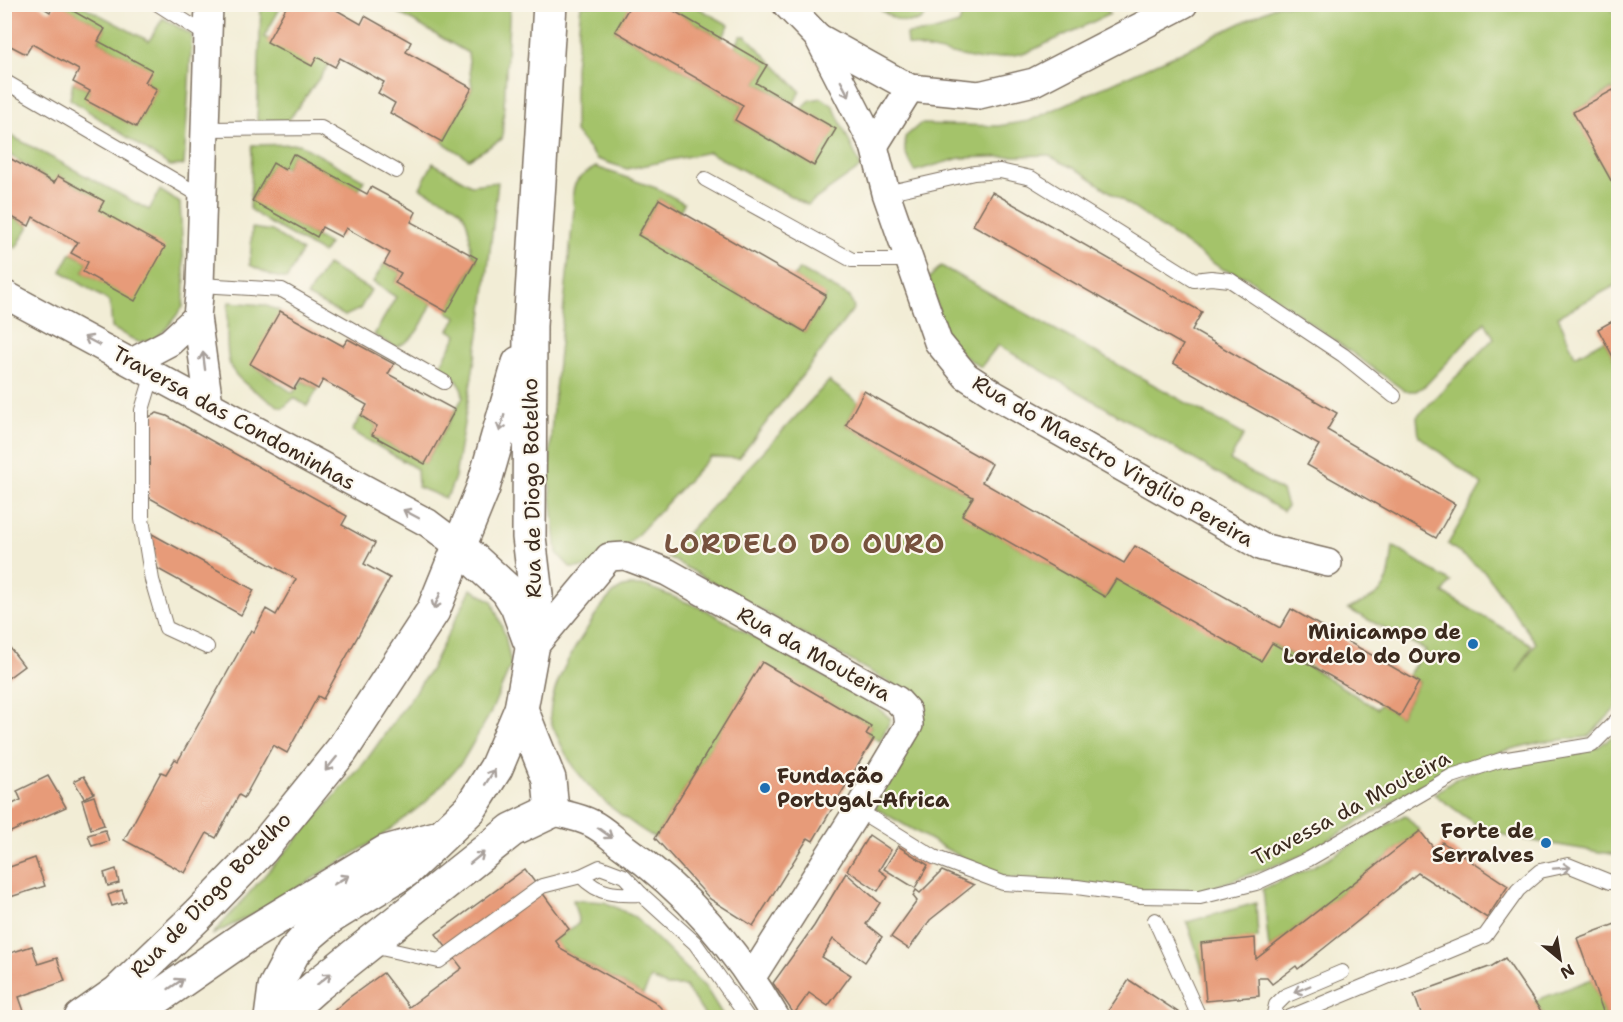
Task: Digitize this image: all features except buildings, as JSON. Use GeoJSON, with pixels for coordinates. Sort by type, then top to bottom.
{"type":"FeatureCollection","features":[{"type":"Feature","properties":{"kind":"main road","name":"Rua de Diogo Botelho"},"geometry":{"type":"LineString","coordinates":[[128,1017],[245,937],[386,852],[439,837],[470,809],[496,768],[521,709],[532,649],[536,596],[529,537],[530,326],[550,4]]}},
{"type":"Feature","properties":{"kind":"main road","name":"Rua de Diogo Botelho"},"geometry":{"type":"LineString","coordinates":[[81,1017],[118,992],[261,850],[342,750],[433,612],[483,488],[530,326]]}},
{"type":"Feature","properties":{"kind":"main road","name":"Rua de Diogo Botelho"},"geometry":{"type":"LineString","coordinates":[[460,547],[507,590],[517,606],[532,649]]}},
{"type":"Feature","properties":{"kind":"main road"},"geometry":{"type":"LineString","coordinates":[[280,1017],[512,830],[552,811],[549,779],[521,709]]}},
{"type":"Feature","properties":{"kind":"main road"},"geometry":{"type":"LineString","coordinates":[[470,809],[512,830]]}},
{"type":"Feature","properties":{"kind":"main road"},"geometry":{"type":"LineString","coordinates":[[271,1017],[275,987],[293,953],[329,918],[405,871],[439,837]]}},
{"type":"Feature","properties":{"kind":"street"},"geometry":{"type":"LineString","coordinates":[[209,4],[197,317],[209,404]]}},
{"type":"Feature","properties":{"kind":"street"},"geometry":{"type":"LineString","coordinates":[[786,4],[818,37],[910,88],[979,96],[1035,82],[1184,4]]}},
{"type":"Feature","properties":{"kind":"street","name":"Rua do Maestro Virgílio Pereira"},"geometry":{"type":"LineString","coordinates":[[818,37],[874,146],[886,193],[938,342],[966,376],[995,395],[1262,547],[1328,563]]}},
{"type":"Feature","properties":{"kind":"street"},"geometry":{"type":"LineString","coordinates":[[874,146],[910,88]]}},
{"type":"Feature","properties":{"kind":"street","name":"Traversa das Condominhas"},"geometry":{"type":"LineString","coordinates":[[4,294],[428,523],[460,547]]}},
{"type":"Feature","properties":{"kind":"street"},"geometry":{"type":"LineString","coordinates":[[142,368],[197,317]]}},
{"type":"Feature","properties":{"kind":"street","name":"Rua da Mouteira"},"geometry":{"type":"LineString","coordinates":[[532,649],[609,557],[625,556],[667,572],[897,700],[907,711],[909,725],[752,978]]}},
{"type":"Feature","properties":{"kind":"street"},"geometry":{"type":"LineString","coordinates":[[552,811],[591,823],[636,855],[676,890],[717,931],[752,978],[776,1017]]}},
{"type":"Feature","properties":{"kind":"lane"},"geometry":{"type":"LineString","coordinates":[[158,4],[208,36]]}},
{"type":"Feature","properties":{"kind":"lane"},"geometry":{"type":"LineString","coordinates":[[4,81],[203,197]]}},
{"type":"Feature","properties":{"kind":"lane"},"geometry":{"type":"LineString","coordinates":[[206,129],[321,128],[396,171]]}},
{"type":"Feature","properties":{"kind":"lane"},"geometry":{"type":"LineString","coordinates":[[886,193],[1000,171],[1031,178],[1194,280],[1211,278],[1230,280],[1343,355],[1394,396]]}},
{"type":"Feature","properties":{"kind":"lane"},"geometry":{"type":"LineString","coordinates":[[705,179],[852,260],[910,260]]}},
{"type":"Feature","properties":{"kind":"lane"},"geometry":{"type":"LineString","coordinates":[[200,285],[282,290],[444,382]]}},
{"type":"Feature","properties":{"kind":"lane"},"geometry":{"type":"LineString","coordinates":[[142,368],[142,519],[152,580],[166,628],[207,646]]}},
{"type":"Feature","properties":{"kind":"lane","name":"Travessa da Mouteira"},"geometry":{"type":"LineString","coordinates":[[858,810],[934,857],[1003,883],[1077,887],[1140,896],[1200,897],[1256,883],[1310,859],[1452,776],[1501,760],[1592,745],[1618,719]]}},
{"type":"Feature","properties":{"kind":"lane"},"geometry":{"type":"LineString","coordinates":[[1288,1017],[1485,936],[1518,890],[1540,871],[1568,865],[1610,882]]}},
{"type":"Feature","properties":{"kind":"lane"},"geometry":{"type":"LineString","coordinates":[[368,945],[439,961],[543,885],[581,876],[600,867],[624,876],[695,943],[748,1017]]}},
{"type":"Feature","properties":{"kind":"lane"},"geometry":{"type":"LineString","coordinates":[[581,876],[590,885],[615,896],[641,894]]}},
{"type":"Feature","properties":{"kind":"lane"},"geometry":{"type":"LineString","coordinates":[[1155,920],[1197,1012],[1194,1017]]}},
{"type":"Feature","properties":{"kind":"lane"},"geometry":{"type":"LineString","coordinates":[[1273,1017],[1276,1005],[1285,996],[1342,972]]}},
{"type":"Feature","properties":{"kind":"green space"},"geometry":{"type":"Polygon","coordinates":[[[931,4],[927,14],[914,22],[906,22],[889,16],[875,5],[931,4]]]}},
{"type":"Feature","properties":{"kind":"green space"},"geometry":{"type":"Polygon","coordinates":[[[61,5],[81,5],[149,41],[163,18],[192,35],[184,165],[170,166],[70,99],[73,82],[90,91],[86,100],[136,127],[157,89],[145,82],[151,70],[98,41],[105,29],[61,5]]]}},
{"type":"Feature","properties":{"kind":"green space"},"geometry":{"type":"Polygon","coordinates":[[[261,5],[282,5],[264,37],[308,61],[314,52],[331,62],[288,121],[257,121],[261,5]]]}},
{"type":"Feature","properties":{"kind":"green space"},"geometry":{"type":"Polygon","coordinates":[[[385,5],[510,5],[502,139],[469,159],[442,142],[472,88],[468,53],[385,5]]]}},
{"type":"Feature","properties":{"kind":"green space"},"geometry":{"type":"Polygon","coordinates":[[[581,5],[631,5],[615,31],[743,105],[735,120],[814,166],[835,129],[802,109],[810,100],[822,98],[833,106],[861,167],[807,205],[709,152],[627,169],[597,159],[575,132],[575,68],[581,5]]]}},
{"type":"Feature","properties":{"kind":"green space"},"geometry":{"type":"Polygon","coordinates":[[[675,5],[693,5],[729,25],[722,39],[672,10],[675,5]]]}},
{"type":"Feature","properties":{"kind":"green space"},"geometry":{"type":"Polygon","coordinates":[[[965,5],[1104,5],[1110,14],[1026,53],[981,60],[907,45],[906,34],[931,32],[959,24],[965,5]]]}},
{"type":"Feature","properties":{"kind":"green space"},"geometry":{"type":"Polygon","coordinates":[[[1278,5],[1610,5],[1618,20],[1618,99],[1612,89],[1574,112],[1618,193],[1618,284],[1558,316],[1575,356],[1604,340],[1618,366],[1618,706],[1588,737],[1540,742],[1484,756],[1422,784],[1301,856],[1202,891],[1165,892],[1002,877],[950,851],[875,808],[924,715],[917,698],[666,556],[829,381],[858,402],[846,425],[973,497],[963,515],[1105,597],[1116,579],[1272,643],[1377,709],[1380,704],[1400,716],[1419,682],[1408,675],[1426,650],[1348,609],[1372,598],[1384,587],[1390,571],[1393,546],[1451,582],[1443,593],[1532,645],[1517,672],[1536,643],[1485,572],[1448,544],[1482,485],[1419,436],[1417,417],[1494,338],[1485,322],[1426,385],[1416,391],[1405,391],[1248,278],[1222,269],[1081,172],[1047,155],[960,158],[915,171],[905,152],[905,137],[920,124],[998,126],[1029,121],[1278,5]]]}},
{"type":"Feature","properties":{"kind":"green space"},"geometry":{"type":"Polygon","coordinates":[[[741,36],[746,36],[800,91],[794,103],[756,83],[767,65],[735,47],[741,36]]]}},
{"type":"Feature","properties":{"kind":"green space"},"geometry":{"type":"Polygon","coordinates":[[[4,132],[149,210],[160,190],[180,203],[185,287],[183,307],[167,328],[153,340],[138,342],[112,328],[110,302],[61,271],[71,253],[88,262],[83,272],[135,300],[99,210],[103,201],[59,176],[54,183],[5,152],[4,132]]]}},
{"type":"Feature","properties":{"kind":"green space"},"geometry":{"type":"Polygon","coordinates":[[[299,144],[364,180],[359,190],[293,154],[286,168],[273,164],[252,200],[329,244],[323,253],[268,222],[250,209],[252,145],[299,144]]]}},
{"type":"Feature","properties":{"kind":"green space"},"geometry":{"type":"Polygon","coordinates":[[[433,163],[471,185],[498,182],[483,311],[455,477],[445,498],[418,487],[417,469],[352,431],[361,416],[377,426],[372,435],[425,464],[463,397],[456,379],[439,368],[457,335],[449,330],[457,317],[447,312],[477,259],[471,252],[468,225],[464,216],[453,204],[420,188],[433,163]]]}},
{"type":"Feature","properties":{"kind":"green space"},"geometry":{"type":"Polygon","coordinates":[[[596,167],[656,188],[684,203],[680,211],[659,199],[638,235],[805,332],[826,296],[794,277],[799,269],[850,297],[854,308],[739,458],[710,457],[626,547],[591,567],[571,568],[557,553],[549,477],[552,419],[574,209],[574,188],[583,175],[596,167]]]}},
{"type":"Feature","properties":{"kind":"green space"},"geometry":{"type":"Polygon","coordinates":[[[10,216],[29,226],[16,248],[5,242],[4,225],[10,216]]]}},
{"type":"Feature","properties":{"kind":"green space"},"geometry":{"type":"Polygon","coordinates":[[[252,228],[272,231],[302,251],[287,279],[273,276],[250,265],[252,228]]]}},
{"type":"Feature","properties":{"kind":"green space"},"geometry":{"type":"Polygon","coordinates":[[[384,264],[401,273],[395,282],[432,303],[414,335],[395,347],[374,335],[396,297],[373,282],[384,264]]]}},
{"type":"Feature","properties":{"kind":"green space"},"geometry":{"type":"Polygon","coordinates":[[[327,265],[371,290],[360,309],[345,316],[307,296],[327,265]]]}},
{"type":"Feature","properties":{"kind":"green space"},"geometry":{"type":"Polygon","coordinates":[[[941,266],[1244,435],[1230,460],[1282,491],[1287,506],[1283,511],[998,345],[981,367],[965,357],[945,335],[929,278],[941,266]]]}},
{"type":"Feature","properties":{"kind":"green space"},"geometry":{"type":"Polygon","coordinates":[[[229,302],[264,305],[280,311],[253,366],[293,393],[302,381],[318,389],[307,406],[294,398],[283,408],[278,406],[252,389],[234,373],[229,362],[227,345],[229,302]]]}},
{"type":"Feature","properties":{"kind":"green space"},"geometry":{"type":"Polygon","coordinates":[[[646,586],[706,610],[873,704],[891,719],[880,741],[866,734],[871,726],[762,663],[655,838],[611,807],[586,783],[566,754],[550,716],[557,683],[562,672],[601,607],[617,590],[623,587],[646,586]]]}},
{"type":"Feature","properties":{"kind":"green space"},"geometry":{"type":"Polygon","coordinates":[[[471,589],[492,601],[505,635],[511,665],[490,714],[462,762],[427,801],[376,840],[260,911],[212,935],[365,762],[429,672],[471,589]]]}},
{"type":"Feature","properties":{"kind":"green space"},"geometry":{"type":"Polygon","coordinates":[[[1618,732],[1618,855],[1510,837],[1478,826],[1434,794],[1459,777],[1490,765],[1598,747],[1618,732]]]}},
{"type":"Feature","properties":{"kind":"green space"},"geometry":{"type":"Polygon","coordinates":[[[1405,815],[1420,831],[1269,949],[1263,889],[1312,867],[1405,815]]]}},
{"type":"Feature","properties":{"kind":"green space"},"geometry":{"type":"Polygon","coordinates":[[[573,900],[605,902],[635,917],[706,988],[724,1017],[706,1017],[685,986],[666,986],[651,978],[643,995],[562,950],[555,940],[579,923],[573,900]]]}},
{"type":"Feature","properties":{"kind":"green space"},"geometry":{"type":"Polygon","coordinates":[[[1256,903],[1258,938],[1202,943],[1204,974],[1187,922],[1256,903]]]}},
{"type":"Feature","properties":{"kind":"green space"},"geometry":{"type":"Polygon","coordinates":[[[1592,979],[1605,1017],[1545,1017],[1534,1001],[1592,979]]]}},
{"type":"Feature","properties":{"kind":"place","name":"Minicampo de Lordelo do Ouro"},"geometry":{"type":"Point","coordinates":[1473,644]}},
{"type":"Feature","properties":{"kind":"place","name":"Fundação Portugal-Africa"},"geometry":{"type":"Point","coordinates":[765,788]}},
{"type":"Feature","properties":{"kind":"place","name":"Forte de Serralves"},"geometry":{"type":"Point","coordinates":[1546,843]}},
{"type":"Feature","properties":{"kind":"district","name":"LORDELO DO OURO"},"geometry":{"type":"Point","coordinates":[805,543]}}]}
